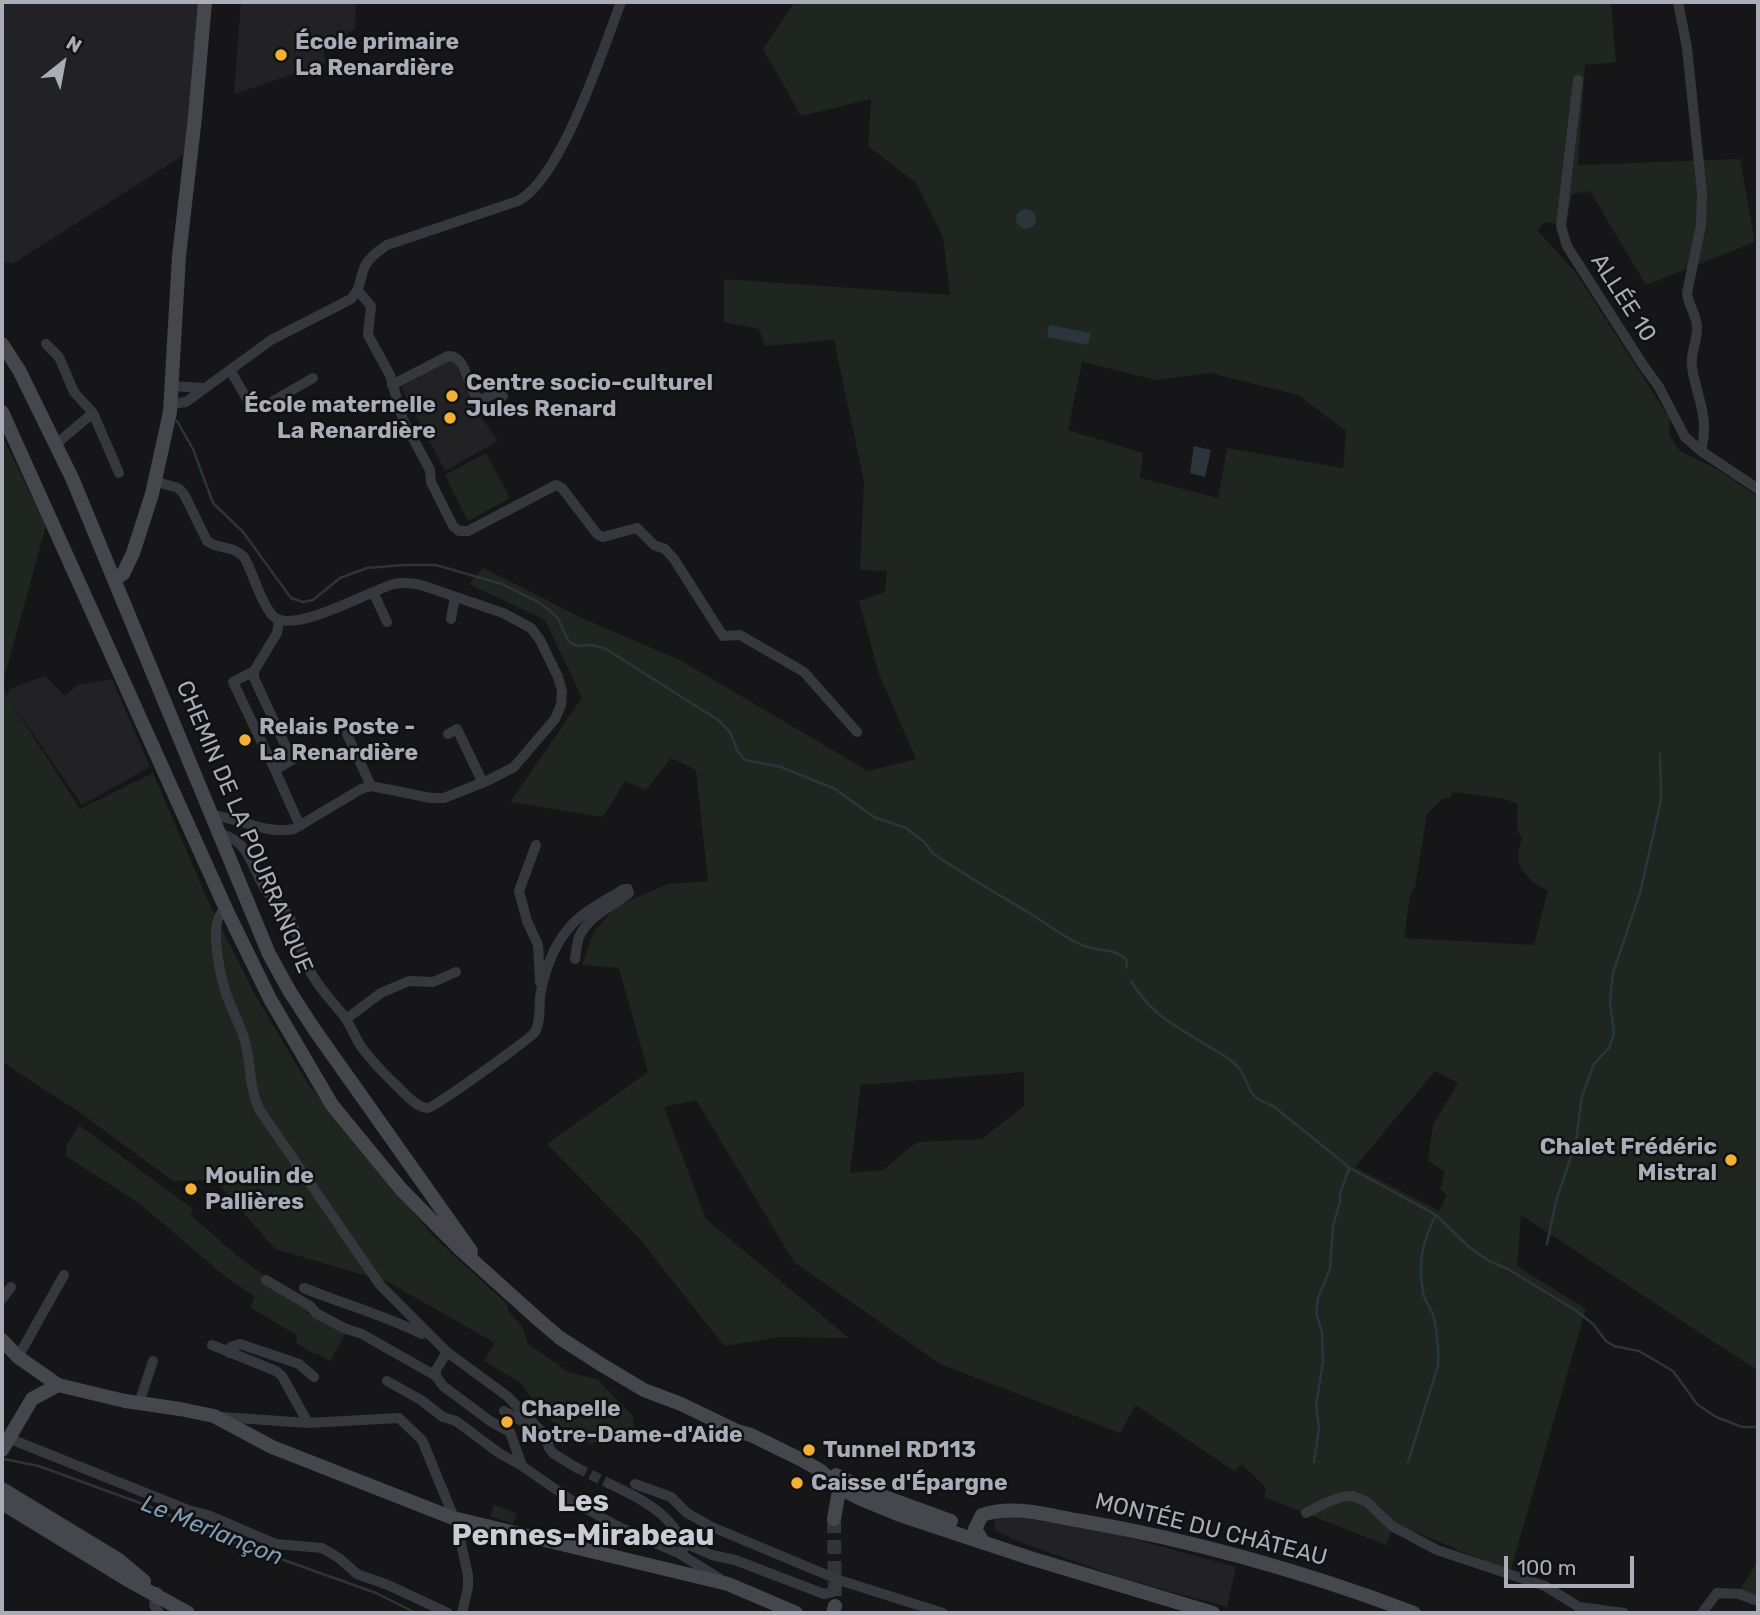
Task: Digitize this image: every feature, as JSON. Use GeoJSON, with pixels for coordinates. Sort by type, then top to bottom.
{"type":"FeatureCollection","features":[{"type":"Feature","properties":{"kind":"street"},"geometry":{"type":"LineString","coordinates":[[114,579],[128,568],[154,481],[171,404],[179,256],[205,2]]}},
{"type":"Feature","properties":{"kind":"street"},"geometry":{"type":"LineString","coordinates":[[171,404],[186,402],[271,340],[351,299],[358,290],[365,267],[374,253],[387,245],[519,201],[530,194],[543,180],[587,95],[621,2]]}},
{"type":"Feature","properties":{"kind":"street"},"geometry":{"type":"LineString","coordinates":[[1678,2],[1687,48],[1702,179],[1701,225],[1687,293],[1688,303],[1698,325],[1692,360],[1705,420],[1706,432],[1701,451]]}},
{"type":"Feature","properties":{"kind":"street","name":"ALLÉE 10"},"geometry":{"type":"LineString","coordinates":[[1578,80],[1561,226],[1567,246],[1659,387],[1685,437],[1701,451],[1758,489]]}},
{"type":"Feature","properties":{"kind":"street"},"geometry":{"type":"LineString","coordinates":[[358,290],[371,306],[368,335],[390,375],[402,408],[403,420],[430,470],[431,482],[453,526],[459,531],[468,531],[556,485],[562,488],[597,534],[603,537],[637,528],[654,545],[664,549],[674,559],[723,636],[740,635],[804,672],[856,732]]}},
{"type":"Feature","properties":{"kind":"street"},"geometry":{"type":"LineString","coordinates":[[2,344],[19,370],[56,444],[106,559],[129,548],[136,539]]}},
{"type":"Feature","properties":{"kind":"street"},"geometry":{"type":"LineString","coordinates":[[46,344],[59,357],[74,392],[93,413],[119,473]]}},
{"type":"Feature","properties":{"kind":"street"},"geometry":{"type":"LineString","coordinates":[[392,385],[448,356],[455,356],[460,359],[472,393],[477,398],[483,399],[499,391],[503,396]]}},
{"type":"Feature","properties":{"kind":"street"},"geometry":{"type":"LineString","coordinates":[[230,370],[254,408],[261,408],[313,378]]}},
{"type":"Feature","properties":{"kind":"street"},"geometry":{"type":"LineString","coordinates":[[172,386],[204,388]]}},
{"type":"Feature","properties":{"kind":"street"},"geometry":{"type":"LineString","coordinates":[[2,403],[5,418],[226,909],[270,999],[332,1105],[401,1189],[495,1283],[576,1349],[645,1390],[751,1435],[900,1515],[959,1533],[980,1534]]}},
{"type":"Feature","properties":{"kind":"street"},"geometry":{"type":"LineString","coordinates":[[56,444],[93,413]]}},
{"type":"Feature","properties":{"kind":"street"},"geometry":{"type":"LineString","coordinates":[[154,481],[178,488],[184,494],[207,541],[244,556],[267,606],[279,621],[289,622],[303,618],[393,584],[408,582],[503,613],[531,628],[552,665],[562,691],[561,705],[555,719],[514,767],[483,783],[443,798],[371,786],[361,789],[300,826],[282,832],[212,815]]}},
{"type":"Feature","properties":{"kind":"street","name":"CHEMIN DE LA POURRANQUE"},"geometry":{"type":"LineString","coordinates":[[106,559],[270,954],[290,992],[495,1283]]}},
{"type":"Feature","properties":{"kind":"street"},"geometry":{"type":"LineString","coordinates":[[373,592],[387,622]]}},
{"type":"Feature","properties":{"kind":"street"},"geometry":{"type":"LineString","coordinates":[[451,619],[455,597]]}},
{"type":"Feature","properties":{"kind":"street"},"geometry":{"type":"LineString","coordinates":[[279,621],[277,633],[254,671],[233,682],[300,826]]}},
{"type":"Feature","properties":{"kind":"street"},"geometry":{"type":"LineString","coordinates":[[254,671],[254,678],[292,760],[275,770]]}},
{"type":"Feature","properties":{"kind":"street"},"geometry":{"type":"LineString","coordinates":[[448,734],[457,729],[483,783]]}},
{"type":"Feature","properties":{"kind":"street"},"geometry":{"type":"LineString","coordinates":[[347,734],[371,786]]}},
{"type":"Feature","properties":{"kind":"street"},"geometry":{"type":"LineString","coordinates":[[219,833],[234,837],[242,845],[264,889],[288,915],[309,970],[346,1019],[361,1046],[382,1072],[421,1107],[428,1108],[445,1100],[533,1036],[540,1022],[538,945],[527,921],[519,891],[536,845]]}},
{"type":"Feature","properties":{"kind":"street"},"geometry":{"type":"LineString","coordinates":[[541,993],[555,947],[568,929],[594,907],[624,889],[628,890],[629,892],[601,912],[580,936],[575,959]]}},
{"type":"Feature","properties":{"kind":"street"},"geometry":{"type":"LineString","coordinates":[[226,909],[221,911],[217,924],[219,959],[225,991],[244,1039],[252,1094],[259,1109],[380,1285],[447,1352],[498,1387],[547,1438],[551,1451],[577,1468]]}},
{"type":"Feature","properties":{"kind":"street"},"geometry":{"type":"LineString","coordinates":[[346,1019],[381,993],[410,981],[433,982],[456,972]]}},
{"type":"Feature","properties":{"kind":"street"},"geometry":{"type":"LineString","coordinates":[[422,1209],[424,1185]]}},
{"type":"Feature","properties":{"kind":"street"},"geometry":{"type":"LineString","coordinates":[[18,1357],[64,1275]]}},
{"type":"Feature","properties":{"kind":"street"},"geometry":{"type":"LineString","coordinates":[[266,1280],[310,1306],[316,1313],[362,1334],[436,1376],[443,1386],[490,1421],[510,1432],[522,1466]]}},
{"type":"Feature","properties":{"kind":"street"},"geometry":{"type":"LineString","coordinates":[[2,1299],[10,1287]]}},
{"type":"Feature","properties":{"kind":"street"},"geometry":{"type":"LineString","coordinates":[[304,1288],[369,1313],[384,1315],[422,1334],[425,1331]]}},
{"type":"Feature","properties":{"kind":"street"},"geometry":{"type":"LineString","coordinates":[[2,1340],[18,1357],[58,1385],[139,1403],[214,1416],[308,1423],[399,1418],[422,1440],[457,1525],[468,1575],[462,1613]]}},
{"type":"Feature","properties":{"kind":"street"},"geometry":{"type":"LineString","coordinates":[[229,1353],[231,1347],[240,1344],[299,1364],[314,1377]]}},
{"type":"Feature","properties":{"kind":"street"},"geometry":{"type":"LineString","coordinates":[[212,1345],[276,1371],[282,1376],[308,1423]]}},
{"type":"Feature","properties":{"kind":"street"},"geometry":{"type":"LineString","coordinates":[[436,1376],[436,1370],[447,1352]]}},
{"type":"Feature","properties":{"kind":"street"},"geometry":{"type":"LineString","coordinates":[[139,1403],[153,1361]]}},
{"type":"Feature","properties":{"kind":"street"},"geometry":{"type":"LineString","coordinates":[[387,1381],[421,1400],[443,1417],[456,1421],[574,1502],[617,1526],[680,1553],[728,1584]]}},
{"type":"Feature","properties":{"kind":"street"},"geometry":{"type":"LineString","coordinates":[[58,1385],[32,1399],[5,1444],[187,1510],[208,1515],[276,1544],[322,1548],[339,1558],[357,1574],[388,1585],[448,1613]]}},
{"type":"Feature","properties":{"kind":"street"},"geometry":{"type":"LineString","coordinates":[[504,1410],[525,1423],[534,1425]]}},
{"type":"Feature","properties":{"kind":"street"},"geometry":{"type":"LineString","coordinates":[[214,1416],[272,1447],[453,1518],[728,1584],[796,1613]]}},
{"type":"Feature","properties":{"kind":"street"},"geometry":{"type":"LineString","coordinates":[[840,1483],[1146,1592],[1213,1613]]}},
{"type":"Feature","properties":{"kind":"street"},"geometry":{"type":"LineString","coordinates":[[834,1519],[840,1483]]}},
{"type":"Feature","properties":{"kind":"street"},"geometry":{"type":"LineString","coordinates":[[610,1484],[636,1496],[660,1514],[671,1525],[684,1548],[723,1577],[728,1584]]}},
{"type":"Feature","properties":{"kind":"street"},"geometry":{"type":"LineString","coordinates":[[635,1484],[671,1497],[687,1513],[712,1527],[839,1580],[943,1613]]}},
{"type":"Feature","properties":{"kind":"street"},"geometry":{"type":"LineString","coordinates":[[2,1489],[119,1560],[159,1595]]}},
{"type":"Feature","properties":{"kind":"street"},"geometry":{"type":"LineString","coordinates":[[1306,1513],[1334,1500],[1353,1496],[1367,1502],[1392,1526],[1437,1550],[1545,1586],[1579,1607],[1624,1613]]}},
{"type":"Feature","properties":{"kind":"street"},"geometry":{"type":"LineString","coordinates":[[2,1503],[188,1613]]}},
{"type":"Feature","properties":{"kind":"street","name":"MONTÉE DU CHÂTEAU"},"geometry":{"type":"LineString","coordinates":[[980,1534],[982,1515],[993,1511],[1014,1510],[1041,1514],[1194,1544],[1281,1566],[1414,1613]]}},
{"type":"Feature","properties":{"kind":"street"},"geometry":{"type":"LineString","coordinates":[[682,1542],[824,1594],[833,1592],[839,1580]]}},
{"type":"Feature","properties":{"kind":"street"},"geometry":{"type":"LineString","coordinates":[[1702,1613],[1717,1592],[1739,1594],[1758,1601]]}},
{"type":"Feature","properties":{"kind":"street"},"geometry":{"type":"LineString","coordinates":[[159,1595],[154,1605],[159,1613]]}},
{"type":"Feature","properties":{"kind":"shaded area"},"geometry":{"type":"Polygon","coordinates":[[[2,2],[201,2],[187,153],[14,263],[2,263],[2,2]]]}},
{"type":"Feature","properties":{"kind":"shaded area","name":"École primaire La Renardière"},"geometry":{"type":"Polygon","coordinates":[[[241,2],[356,2],[355,29],[323,47],[326,63],[234,94],[241,2]]]}},
{"type":"Feature","properties":{"kind":"shaded area"},"geometry":{"type":"Polygon","coordinates":[[[795,2],[1611,2],[1616,62],[1585,65],[1578,165],[1740,159],[1755,242],[1646,285],[1590,191],[1572,194],[1566,225],[1545,222],[1537,230],[1576,273],[1670,419],[1669,435],[1680,451],[1717,469],[1758,497],[1758,1371],[1521,1215],[1517,1266],[1586,1309],[1510,1572],[1395,1523],[1386,1545],[1264,1497],[1266,1488],[1242,1464],[1234,1471],[1136,1405],[1120,1433],[940,1364],[794,1262],[696,1100],[664,1107],[706,1219],[849,1338],[780,1337],[724,1346],[639,1238],[547,1144],[648,1072],[619,968],[582,965],[594,931],[617,906],[668,884],[708,881],[696,770],[671,758],[646,790],[625,781],[603,817],[510,802],[582,698],[545,620],[469,584],[483,568],[582,618],[680,660],[868,771],[916,759],[879,674],[859,601],[885,592],[887,571],[860,570],[864,481],[834,340],[765,346],[759,329],[724,322],[724,279],[950,295],[943,237],[916,183],[868,146],[871,99],[801,116],[763,49],[795,2]],[[1082,362],[1068,430],[1143,453],[1140,478],[1218,498],[1227,448],[1343,468],[1346,431],[1298,395],[1210,373],[1156,380],[1082,362]],[[1452,792],[1450,798],[1443,798],[1427,814],[1404,938],[1534,945],[1548,890],[1538,886],[1521,867],[1518,851],[1522,838],[1517,827],[1518,804],[1505,799],[1452,792]],[[1435,1071],[1355,1167],[1439,1211],[1447,1195],[1440,1189],[1445,1172],[1428,1161],[1433,1125],[1458,1083],[1435,1071]],[[1024,1072],[861,1085],[850,1173],[883,1170],[917,1142],[982,1139],[1024,1106],[1024,1072]]]}},
{"type":"Feature","properties":{"kind":"shaded area"},"geometry":{"type":"Polygon","coordinates":[[[1026,209],[1033,212],[1036,219],[1033,226],[1026,229],[1019,226],[1016,219],[1019,212],[1026,209]]]}},
{"type":"Feature","properties":{"kind":"shaded area"},"geometry":{"type":"Polygon","coordinates":[[[1049,325],[1091,333],[1088,345],[1047,337],[1049,325]]]}},
{"type":"Feature","properties":{"kind":"shaded area","name":"École maternelle La Renardière"},"geometry":{"type":"Polygon","coordinates":[[[449,360],[455,362],[473,406],[498,441],[445,471],[401,387],[449,360]]]}},
{"type":"Feature","properties":{"kind":"shaded area"},"geometry":{"type":"Polygon","coordinates":[[[2,435],[46,526],[2,685],[2,435]]]}},
{"type":"Feature","properties":{"kind":"shaded area"},"geometry":{"type":"Polygon","coordinates":[[[1194,446],[1211,450],[1205,477],[1190,473],[1194,446]]]}},
{"type":"Feature","properties":{"kind":"shaded area"},"geometry":{"type":"Polygon","coordinates":[[[486,453],[510,498],[468,521],[445,475],[486,453]]]}},
{"type":"Feature","properties":{"kind":"shaded area"},"geometry":{"type":"Polygon","coordinates":[[[45,676],[65,696],[77,685],[112,679],[150,767],[82,805],[7,696],[9,689],[45,676]]]}},
{"type":"Feature","properties":{"kind":"shaded area"},"geometry":{"type":"Polygon","coordinates":[[[2,688],[80,809],[153,773],[209,903],[254,993],[308,1084],[433,1236],[507,1304],[509,1312],[522,1326],[528,1344],[570,1373],[597,1379],[633,1416],[634,1430],[590,1444],[545,1417],[521,1383],[484,1361],[495,1343],[388,1282],[275,1249],[215,1180],[173,1181],[79,1112],[2,1062],[2,688]]]}},
{"type":"Feature","properties":{"kind":"shaded area"},"geometry":{"type":"Polygon","coordinates":[[[79,1125],[193,1209],[190,1214],[236,1255],[309,1308],[307,1313],[347,1331],[330,1361],[297,1343],[296,1335],[250,1307],[255,1297],[226,1277],[140,1204],[66,1156],[66,1146],[79,1125]]]}},
{"type":"Feature","properties":{"kind":"shaded area"},"geometry":{"type":"Polygon","coordinates":[[[494,1505],[517,1513],[513,1524],[490,1516],[494,1505]]]}},
{"type":"Feature","properties":{"kind":"shaded area"},"geometry":{"type":"Polygon","coordinates":[[[996,1515],[1090,1527],[1236,1567],[1227,1607],[1125,1579],[1022,1543],[994,1530],[996,1515]]]}},
{"type":"Feature","properties":{"kind":"shaded area"},"geometry":{"type":"Polygon","coordinates":[[[1758,1561],[1758,1597],[1739,1591],[1758,1561]]]}},
{"type":"Feature","properties":{"kind":"waterway"},"geometry":{"type":"LineString","coordinates":[[177,421],[193,449],[213,503],[243,532],[291,598],[303,602],[313,600],[340,578],[367,568],[404,565],[436,565],[502,584],[540,603],[557,617],[569,642],[578,646],[592,645],[606,649],[718,720],[730,732],[738,752],[745,760],[781,767],[835,789],[874,817],[906,828],[934,854],[1069,938],[1082,945],[1122,957],[1127,961],[1126,968]]}},
{"type":"Feature","properties":{"kind":"waterway"},"geometry":{"type":"LineString","coordinates":[[1547,1244],[1556,1201],[1576,1142],[1582,1096],[1594,1064],[1609,1048],[1614,1033],[1610,1001],[1613,973],[1640,893],[1661,800],[1660,754]]}},
{"type":"Feature","properties":{"kind":"waterway"},"geometry":{"type":"LineString","coordinates":[[1131,981],[1147,1003],[1165,1019],[1236,1065],[1257,1098],[1273,1106],[1350,1168],[1436,1215],[1469,1247],[1489,1261],[1508,1269],[1575,1310],[1593,1324],[1606,1341],[1614,1346],[1639,1351],[1673,1371],[1697,1404],[1716,1417],[1742,1427],[1758,1427]]}},
{"type":"Feature","properties":{"kind":"waterway"},"geometry":{"type":"LineString","coordinates":[[1314,1462],[1319,1428],[1316,1406],[1323,1362],[1322,1333],[1316,1312],[1318,1298],[1330,1269],[1333,1226],[1340,1193],[1349,1169]]}},
{"type":"Feature","properties":{"kind":"waterway"},"geometry":{"type":"LineString","coordinates":[[1408,1462],[1438,1366],[1435,1323],[1423,1293],[1421,1271],[1424,1243],[1436,1215]]}},
{"type":"Feature","properties":{"kind":"waterway","name":"Le Merlançon"},"geometry":{"type":"LineString","coordinates":[[4,1459],[39,1466],[148,1506],[222,1538],[376,1593],[416,1613]]}},
{"type":"Feature","properties":{"kind":"tunnel"},"geometry":{"type":"LineString","coordinates":[[577,1468],[610,1484]]}},
{"type":"Feature","properties":{"kind":"tunnel"},"geometry":{"type":"LineString","coordinates":[[834,1519],[835,1606]]}},
{"type":"Feature","properties":{"kind":"place","name":"École primaire La Renardière"},"geometry":{"type":"Point","coordinates":[281,55]}},
{"type":"Feature","properties":{"kind":"place","name":"Centre socio-culturel Jules Renard"},"geometry":{"type":"Point","coordinates":[452,396]}},
{"type":"Feature","properties":{"kind":"place","name":"École maternelle La Renardière"},"geometry":{"type":"Point","coordinates":[450,418]}},
{"type":"Feature","properties":{"kind":"place","name":"Relais Poste - La Renardière"},"geometry":{"type":"Point","coordinates":[245,740]}},
{"type":"Feature","properties":{"kind":"place","name":"Chalet Frédéric Mistral"},"geometry":{"type":"Point","coordinates":[1731,1160]}},
{"type":"Feature","properties":{"kind":"place","name":"Moulin de Pallières"},"geometry":{"type":"Point","coordinates":[191,1189]}},
{"type":"Feature","properties":{"kind":"place","name":"Chapelle Notre-Dame-d'Aide"},"geometry":{"type":"Point","coordinates":[507,1422]}},
{"type":"Feature","properties":{"kind":"place","name":"Tunnel RD113"},"geometry":{"type":"Point","coordinates":[809,1450]}},
{"type":"Feature","properties":{"kind":"place","name":"Caisse d'Épargne"},"geometry":{"type":"Point","coordinates":[797,1483]}},
{"type":"Feature","properties":{"kind":"district","name":"Les Pennes-Mirabeau"},"geometry":{"type":"Point","coordinates":[583,1519]}}]}
